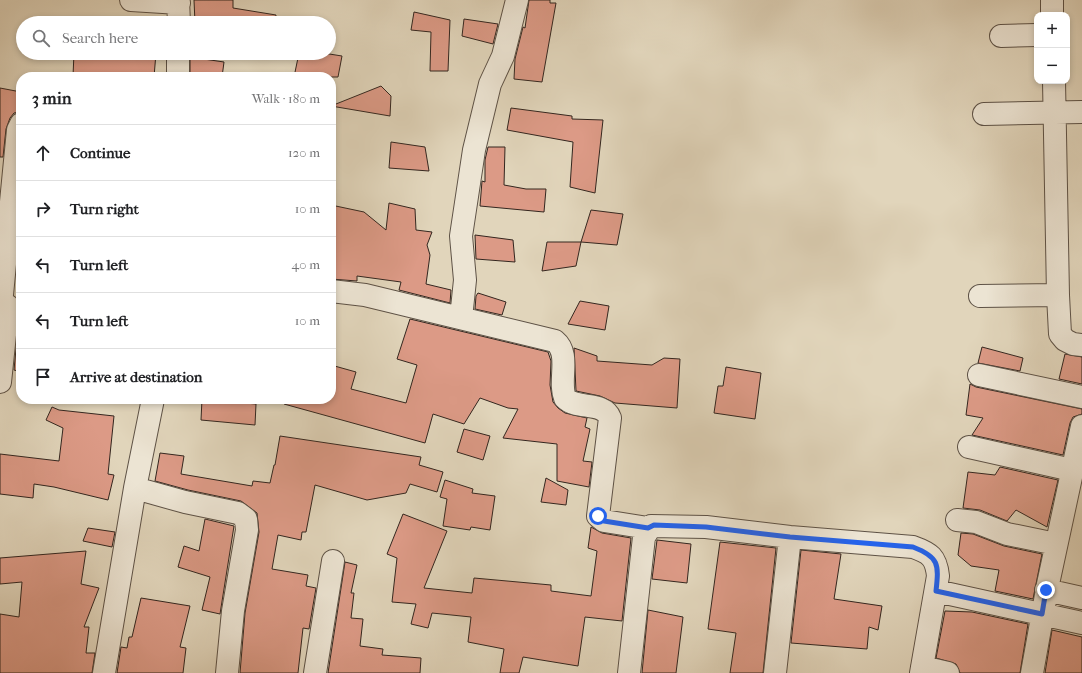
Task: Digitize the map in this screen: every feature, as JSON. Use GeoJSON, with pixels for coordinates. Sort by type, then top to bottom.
{"type":"FeatureCollection","features":[{"type":"Feature","properties":{"kind":"street"},"geometry":{"type":"LineString","coordinates":[[131,0],[179,9]]}},
{"type":"Feature","properties":{"kind":"street"},"geometry":{"type":"LineString","coordinates":[[461,318],[465,280],[462,236],[474,150],[490,84],[503,56],[517,0]]}},
{"type":"Feature","properties":{"kind":"street"},"geometry":{"type":"LineString","coordinates":[[1052,0],[1052,12]]}},
{"type":"Feature","properties":{"kind":"street"},"geometry":{"type":"LineString","coordinates":[[1002,36],[1034,35]]}},
{"type":"Feature","properties":{"kind":"street"},"geometry":{"type":"LineString","coordinates":[[178,60],[178,72]]}},
{"type":"Feature","properties":{"kind":"street"},"geometry":{"type":"LineString","coordinates":[[1054,84],[1060,334],[1065,340],[1073,344],[1082,345]]}},
{"type":"Feature","properties":{"kind":"street"},"geometry":{"type":"LineString","coordinates":[[984,114],[1082,112]]}},
{"type":"Feature","properties":{"kind":"street"},"geometry":{"type":"LineString","coordinates":[[0,382],[8,306],[16,196]]}},
{"type":"Feature","properties":{"kind":"street"},"geometry":{"type":"LineString","coordinates":[[336,292],[365,295],[551,339],[558,344],[562,356],[565,398],[573,403],[604,410],[610,418],[598,516],[604,521],[648,528],[654,525],[706,527],[790,537],[913,547],[927,552],[936,562],[938,576],[921,670],[948,673]]}},
{"type":"Feature","properties":{"kind":"street"},"geometry":{"type":"LineString","coordinates":[[980,296],[1058,295]]}},
{"type":"Feature","properties":{"kind":"street"},"geometry":{"type":"LineString","coordinates":[[979,375],[1082,397]]}},
{"type":"Feature","properties":{"kind":"street"},"geometry":{"type":"LineString","coordinates":[[104,673],[135,488],[152,404]]}},
{"type":"Feature","properties":{"kind":"street"},"geometry":{"type":"LineString","coordinates":[[1032,673],[1046,590],[1082,426]]}},
{"type":"Feature","properties":{"kind":"street"},"geometry":{"type":"LineString","coordinates":[[969,447],[1072,470]]}},
{"type":"Feature","properties":{"kind":"street"},"geometry":{"type":"LineString","coordinates":[[135,488],[185,502],[238,512],[246,519],[246,537],[233,611],[227,673]]}},
{"type":"Feature","properties":{"kind":"street"},"geometry":{"type":"LineString","coordinates":[[957,520],[976,522],[1028,539],[1056,544]]}},
{"type":"Feature","properties":{"kind":"street"},"geometry":{"type":"LineString","coordinates":[[629,673],[644,543],[648,528]]}},
{"type":"Feature","properties":{"kind":"street"},"geometry":{"type":"LineString","coordinates":[[775,673],[790,537]]}},
{"type":"Feature","properties":{"kind":"street"},"geometry":{"type":"LineString","coordinates":[[316,673],[333,561]]}},
{"type":"Feature","properties":{"kind":"street"},"geometry":{"type":"LineString","coordinates":[[1046,590],[1082,598]]}},
{"type":"Feature","properties":{"kind":"street"},"geometry":{"type":"LineString","coordinates":[[936,591],[1082,623]]}},
{"type":"Feature","properties":{"kind":"building"},"geometry":{"type":"Polygon","coordinates":[[[194,0],[233,0],[233,8],[276,15],[276,16],[195,16],[194,0]]]}},
{"type":"Feature","properties":{"kind":"building"},"geometry":{"type":"Polygon","coordinates":[[[529,0],[550,0],[550,3],[556,3],[542,82],[514,79],[515,59],[523,27],[525,28],[529,0]]]}},
{"type":"Feature","properties":{"kind":"building"},"geometry":{"type":"Polygon","coordinates":[[[414,12],[450,20],[448,71],[430,71],[431,32],[411,30],[414,12]]]}},
{"type":"Feature","properties":{"kind":"building"},"geometry":{"type":"Polygon","coordinates":[[[464,19],[498,24],[493,44],[462,36],[464,19]]]}},
{"type":"Feature","properties":{"kind":"building"},"geometry":{"type":"Polygon","coordinates":[[[336,55],[342,56],[338,77],[336,77],[336,72],[295,72],[298,60],[336,60],[336,55]]]}},
{"type":"Feature","properties":{"kind":"building"},"geometry":{"type":"Polygon","coordinates":[[[74,60],[155,60],[154,72],[73,72],[74,60]]]}},
{"type":"Feature","properties":{"kind":"building"},"geometry":{"type":"Polygon","coordinates":[[[190,60],[224,62],[223,72],[190,72],[190,60]]]}},
{"type":"Feature","properties":{"kind":"building"},"geometry":{"type":"Polygon","coordinates":[[[381,86],[391,96],[390,116],[336,107],[336,104],[381,86]]]}},
{"type":"Feature","properties":{"kind":"building"},"geometry":{"type":"Polygon","coordinates":[[[0,88],[16,91],[16,113],[10,118],[6,129],[3,157],[0,157],[0,88]]]}},
{"type":"Feature","properties":{"kind":"building"},"geometry":{"type":"Polygon","coordinates":[[[511,108],[572,116],[572,119],[603,120],[595,193],[570,187],[573,142],[507,130],[511,108]]]}},
{"type":"Feature","properties":{"kind":"building"},"geometry":{"type":"Polygon","coordinates":[[[391,142],[425,147],[429,171],[389,168],[391,142]]]}},
{"type":"Feature","properties":{"kind":"building"},"geometry":{"type":"Polygon","coordinates":[[[488,147],[505,147],[504,185],[526,189],[546,189],[544,212],[480,206],[482,181],[485,182],[485,160],[488,147]]]}},
{"type":"Feature","properties":{"kind":"building"},"geometry":{"type":"Polygon","coordinates":[[[389,203],[415,209],[416,230],[432,232],[427,245],[430,255],[426,284],[451,290],[450,303],[399,290],[401,282],[357,276],[357,281],[336,279],[336,206],[364,212],[386,230],[389,203]]]}},
{"type":"Feature","properties":{"kind":"building"},"geometry":{"type":"Polygon","coordinates":[[[591,210],[623,214],[617,245],[581,242],[591,210]]]}},
{"type":"Feature","properties":{"kind":"building"},"geometry":{"type":"Polygon","coordinates":[[[475,235],[513,240],[515,262],[476,259],[475,235]]]}},
{"type":"Feature","properties":{"kind":"building"},"geometry":{"type":"Polygon","coordinates":[[[547,242],[581,242],[576,266],[542,271],[547,242]]]}},
{"type":"Feature","properties":{"kind":"building"},"geometry":{"type":"Polygon","coordinates":[[[478,293],[506,302],[502,315],[475,309],[476,296],[478,293]]]}},
{"type":"Feature","properties":{"kind":"building"},"geometry":{"type":"Polygon","coordinates":[[[580,301],[609,306],[605,330],[568,324],[580,301]]]}},
{"type":"Feature","properties":{"kind":"building"},"geometry":{"type":"Polygon","coordinates":[[[410,319],[548,352],[551,361],[550,385],[553,402],[565,413],[587,418],[585,427],[590,429],[583,461],[592,462],[589,487],[557,481],[557,444],[503,438],[518,409],[508,408],[480,398],[464,424],[433,414],[425,443],[284,404],[336,404],[336,366],[356,372],[351,389],[406,403],[417,365],[397,359],[410,319]]]}},
{"type":"Feature","properties":{"kind":"building"},"geometry":{"type":"Polygon","coordinates":[[[982,347],[1023,358],[1020,371],[978,363],[982,347]]]}},
{"type":"Feature","properties":{"kind":"building"},"geometry":{"type":"Polygon","coordinates":[[[574,348],[597,356],[597,361],[652,365],[664,358],[680,359],[677,408],[615,403],[600,396],[576,391],[574,348]]]}},
{"type":"Feature","properties":{"kind":"building"},"geometry":{"type":"Polygon","coordinates":[[[16,349],[16,371],[14,370],[16,349]]]}},
{"type":"Feature","properties":{"kind":"building"},"geometry":{"type":"Polygon","coordinates":[[[1065,354],[1082,357],[1082,384],[1059,379],[1065,354]]]}},
{"type":"Feature","properties":{"kind":"building"},"geometry":{"type":"Polygon","coordinates":[[[726,367],[761,373],[755,419],[714,413],[718,386],[723,386],[726,367]]]}},
{"type":"Feature","properties":{"kind":"building"},"geometry":{"type":"Polygon","coordinates":[[[970,384],[976,387],[1082,409],[1082,414],[1073,417],[1070,423],[1063,455],[972,435],[983,418],[966,415],[970,384]]]}},
{"type":"Feature","properties":{"kind":"building"},"geometry":{"type":"Polygon","coordinates":[[[202,404],[256,404],[255,425],[201,420],[202,404]]]}},
{"type":"Feature","properties":{"kind":"building"},"geometry":{"type":"Polygon","coordinates":[[[52,407],[59,410],[114,416],[108,474],[114,475],[108,500],[54,487],[34,484],[33,498],[0,494],[0,454],[59,461],[63,428],[46,420],[52,407]]]}},
{"type":"Feature","properties":{"kind":"building"},"geometry":{"type":"Polygon","coordinates":[[[464,429],[490,436],[483,460],[457,452],[464,429]]]}},
{"type":"Feature","properties":{"kind":"building"},"geometry":{"type":"Polygon","coordinates":[[[280,436],[421,457],[419,465],[443,472],[437,492],[410,484],[406,493],[367,500],[315,485],[306,532],[302,532],[301,540],[278,535],[272,569],[308,575],[306,586],[316,588],[309,629],[303,628],[298,673],[240,673],[245,613],[259,532],[257,513],[241,501],[188,490],[155,481],[160,453],[184,456],[181,474],[252,486],[253,481],[270,483],[280,436]]]}},
{"type":"Feature","properties":{"kind":"building"},"geometry":{"type":"Polygon","coordinates":[[[1000,467],[1058,480],[1047,527],[1016,510],[1007,521],[980,510],[963,508],[968,472],[995,475],[1000,467]]]}},
{"type":"Feature","properties":{"kind":"building"},"geometry":{"type":"Polygon","coordinates":[[[546,478],[568,490],[566,505],[541,502],[546,478]]]}},
{"type":"Feature","properties":{"kind":"building"},"geometry":{"type":"Polygon","coordinates":[[[445,480],[473,489],[472,493],[495,496],[490,530],[471,527],[470,530],[443,526],[447,499],[440,497],[445,480]]]}},
{"type":"Feature","properties":{"kind":"building"},"geometry":{"type":"Polygon","coordinates":[[[403,514],[447,531],[424,588],[472,593],[474,578],[551,585],[551,591],[591,596],[597,551],[588,548],[591,527],[602,533],[631,538],[622,621],[585,617],[578,666],[523,657],[519,673],[500,673],[504,649],[468,642],[471,617],[432,613],[428,628],[411,624],[416,604],[392,602],[397,558],[387,554],[403,514]]]}},
{"type":"Feature","properties":{"kind":"building"},"geometry":{"type":"Polygon","coordinates":[[[205,519],[234,526],[220,614],[202,610],[210,577],[178,567],[184,546],[199,551],[205,519]]]}},
{"type":"Feature","properties":{"kind":"building"},"geometry":{"type":"Polygon","coordinates":[[[88,528],[115,532],[112,547],[83,541],[88,528]]]}},
{"type":"Feature","properties":{"kind":"building"},"geometry":{"type":"Polygon","coordinates":[[[961,533],[973,534],[1004,546],[1042,554],[1033,599],[995,591],[999,570],[971,566],[958,555],[961,533]]]}},
{"type":"Feature","properties":{"kind":"building"},"geometry":{"type":"Polygon","coordinates":[[[657,540],[691,544],[687,583],[652,579],[657,540]]]}},
{"type":"Feature","properties":{"kind":"building"},"geometry":{"type":"Polygon","coordinates":[[[720,542],[776,548],[763,673],[730,673],[736,633],[708,629],[720,542]]]}},
{"type":"Feature","properties":{"kind":"building"},"geometry":{"type":"Polygon","coordinates":[[[801,550],[841,554],[834,599],[882,606],[878,630],[869,627],[867,649],[791,643],[801,550]]]}},
{"type":"Feature","properties":{"kind":"building"},"geometry":{"type":"Polygon","coordinates":[[[86,551],[81,584],[99,588],[84,627],[89,627],[86,653],[95,653],[92,673],[0,673],[0,614],[19,617],[22,582],[0,584],[0,558],[86,551]]]}},
{"type":"Feature","properties":{"kind":"building"},"geometry":{"type":"Polygon","coordinates":[[[345,562],[357,565],[351,593],[354,593],[351,618],[363,619],[360,646],[383,649],[382,655],[421,658],[420,673],[328,673],[345,562]]]}},
{"type":"Feature","properties":{"kind":"building"},"geometry":{"type":"Polygon","coordinates":[[[141,598],[190,606],[180,647],[186,648],[183,673],[117,673],[121,647],[127,648],[129,637],[132,637],[141,598]]]}},
{"type":"Feature","properties":{"kind":"building"},"geometry":{"type":"Polygon","coordinates":[[[648,610],[683,617],[676,673],[642,673],[648,610]]]}},
{"type":"Feature","properties":{"kind":"building"},"geometry":{"type":"Polygon","coordinates":[[[945,611],[972,612],[1028,624],[1020,673],[960,673],[956,664],[936,658],[945,611]]]}},
{"type":"Feature","properties":{"kind":"building"},"geometry":{"type":"Polygon","coordinates":[[[1052,630],[1082,637],[1082,673],[1045,673],[1052,630]]]}},
{"type":"Feature","properties":{"kind":"route"},"geometry":{"type":"LineString","coordinates":[[598,516],[604,521],[641,525],[648,528],[654,525],[706,527],[790,537],[913,547],[927,552],[936,562],[938,576],[936,591],[1042,614],[1046,590]]}}]}
